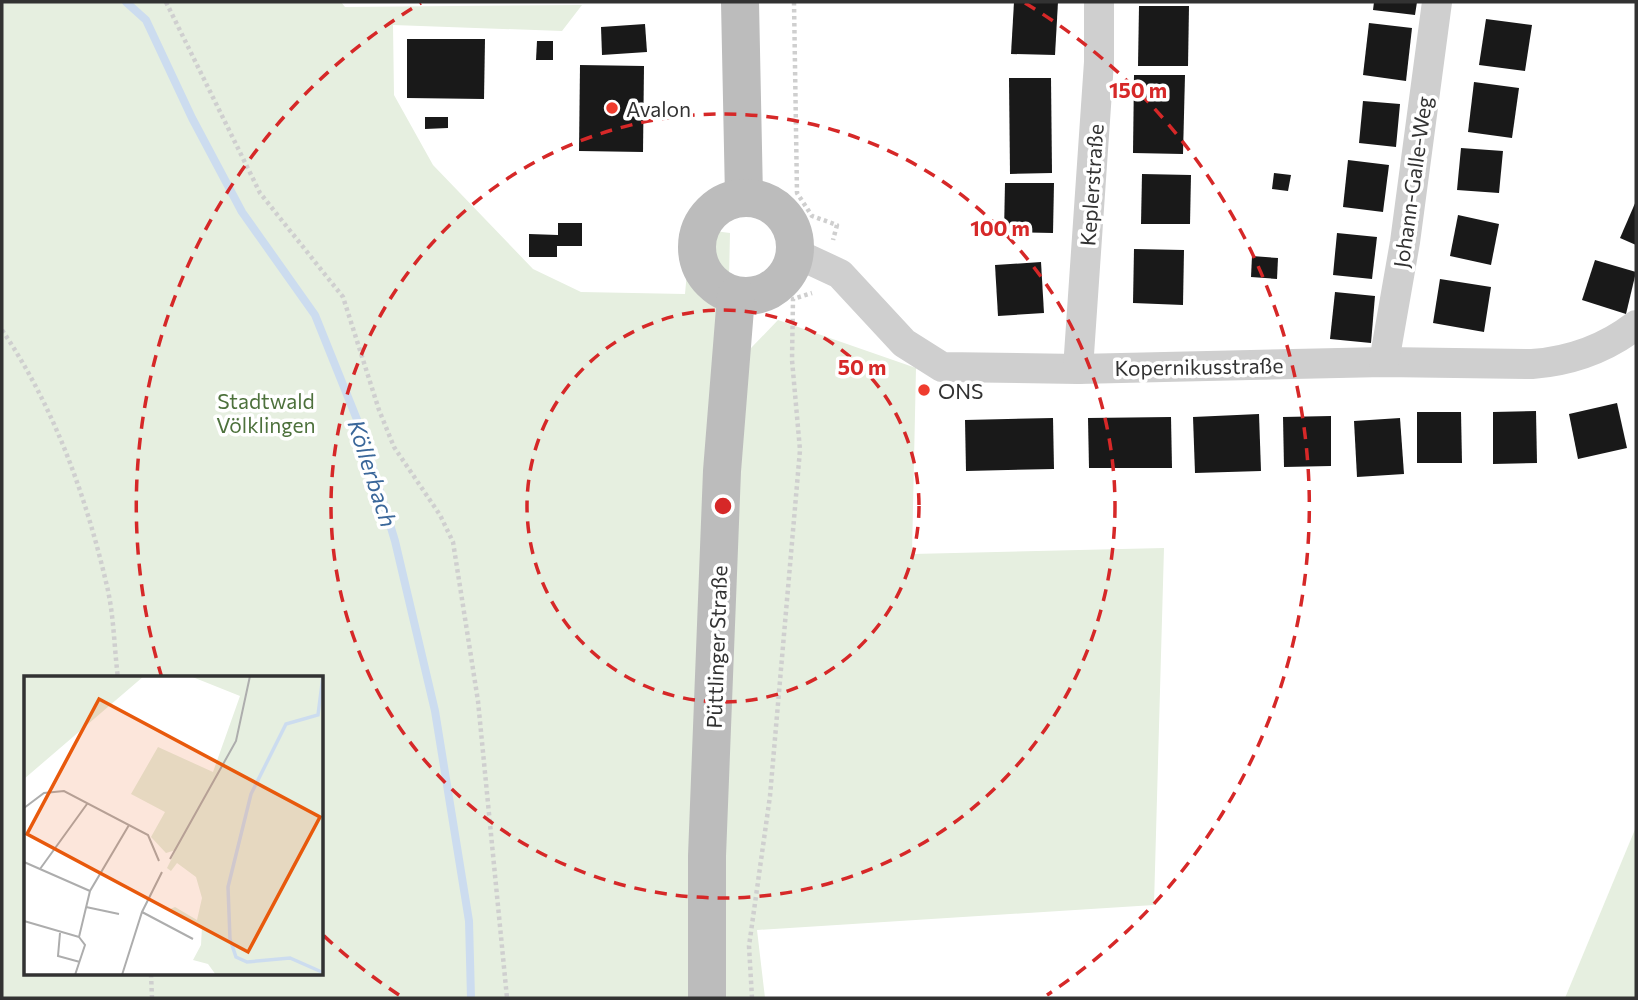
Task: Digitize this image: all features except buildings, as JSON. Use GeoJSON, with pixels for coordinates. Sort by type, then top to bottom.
{"type":"FeatureCollection","features":[{"type":"Feature","properties":{"kind":"main road"},"geometry":{"type":"LineString","coordinates":[[740,2],[744,197]]}},
{"type":"Feature","properties":{"kind":"main road"},"geometry":{"type":"LineString","coordinates":[[744,197],[761,199],[776,208],[788,220],[794,236],[811,259],[790,269],[781,282],[768,292],[736,296],[721,290],[708,280],[699,266],[696,251],[703,220],[728,200],[744,197]]}},
{"type":"Feature","properties":{"kind":"main road","name":"Püttlinger Straße"},"geometry":{"type":"LineString","coordinates":[[707,998],[707,856],[722,471],[736,296]]}},
{"type":"Feature","properties":{"kind":"street","name":"Keplerstraße"},"geometry":{"type":"LineString","coordinates":[[1078,369],[1098,62],[1099,2]]}},
{"type":"Feature","properties":{"kind":"street","name":"Johann-Galle-Weg"},"geometry":{"type":"LineString","coordinates":[[1384,362],[1405,242],[1437,2]]}},
{"type":"Feature","properties":{"kind":"street","name":"Kopernikusstraße"},"geometry":{"type":"LineString","coordinates":[[811,259],[852,284],[904,343],[942,367],[1078,369],[1384,362],[1555,362],[1609,344],[1636,325]]}},
{"type":"Feature","properties":{"kind":"path"},"geometry":{"type":"LineString","coordinates":[[166,2],[260,192],[343,297],[379,410],[394,447],[440,515],[453,542],[478,701],[507,998]]}},
{"type":"Feature","properties":{"kind":"path"},"geometry":{"type":"LineString","coordinates":[[752,998],[749,946],[769,796],[800,450],[792,360],[793,299],[815,292],[811,259],[837,225],[813,216],[797,193],[794,2]]}},
{"type":"Feature","properties":{"kind":"path"},"geometry":{"type":"LineString","coordinates":[[2,330],[31,373],[72,467],[107,584],[118,676]]}},
{"type":"Feature","properties":{"kind":"path"},"geometry":{"type":"LineString","coordinates":[[150,976],[152,998]]}},
{"type":"Feature","properties":{"kind":"green space","name":"Stadtwald Völklingen"},"geometry":{"type":"Polygon","coordinates":[[[2,2],[341,2],[345,7],[582,5],[562,31],[393,25],[394,95],[433,165],[533,269],[581,292],[685,294],[691,228],[730,233],[727,373],[778,320],[916,368],[912,554],[1164,548],[1154,905],[757,930],[765,998],[2,998],[2,2]]]}},
{"type":"Feature","properties":{"kind":"green space"},"geometry":{"type":"Polygon","coordinates":[[[1636,827],[1636,998],[1565,998],[1636,827]]]}},
{"type":"Feature","properties":{"kind":"waterway","name":"Köllerbach"},"geometry":{"type":"LineString","coordinates":[[126,2],[146,20],[192,118],[242,212],[315,315],[362,432],[395,541],[435,711],[469,921],[471,998]]}},
{"type":"Feature","properties":{"kind":"place","name":"Avalon"},"geometry":{"type":"Point","coordinates":[612,108]}},
{"type":"Feature","properties":{"kind":"place","name":"ONS"},"geometry":{"type":"Point","coordinates":[924,390]}}]}
